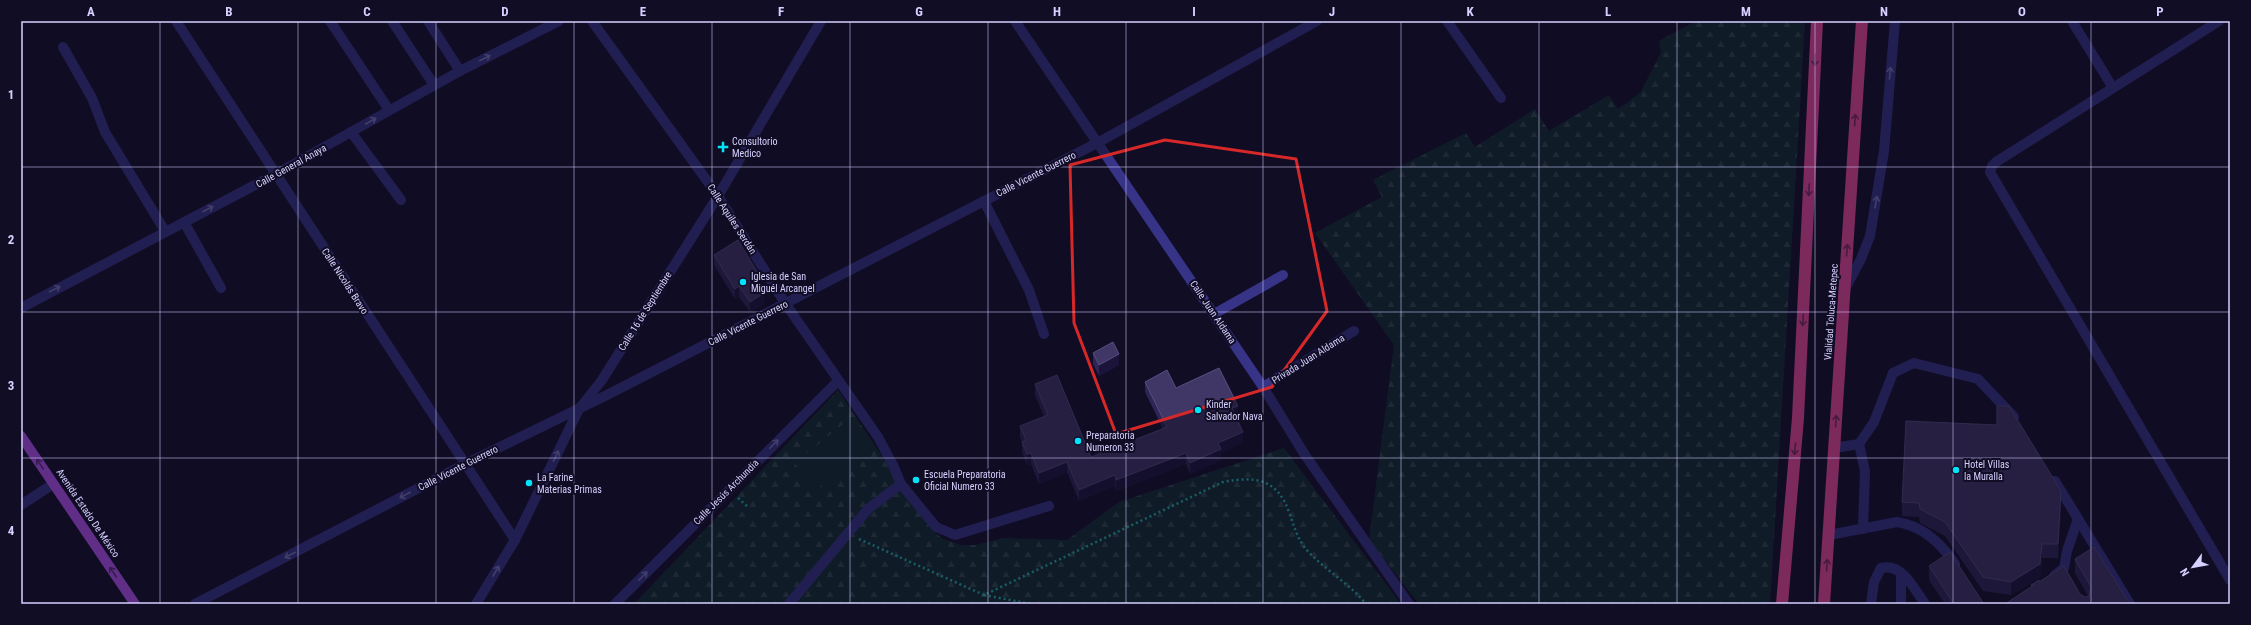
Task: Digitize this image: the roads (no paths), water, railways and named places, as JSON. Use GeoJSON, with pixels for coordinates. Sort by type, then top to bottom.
{"type":"FeatureCollection","features":[{"type":"Feature","properties":{"kind":"highway"},"geometry":{"type":"LineString","coordinates":[[1782,604],[1798,418],[1817,21]]}},
{"type":"Feature","properties":{"kind":"highway","name":"Vialidad Toluca-Metepec"},"geometry":{"type":"LineString","coordinates":[[1824,604],[1862,21]]}},
{"type":"Feature","properties":{"kind":"main road","name":"Avenida Estado De México"},"geometry":{"type":"LineString","coordinates":[[21,436],[135,604]]}},
{"type":"Feature","properties":{"kind":"street","name":"Calle Nicolás Bravo"},"geometry":{"type":"LineString","coordinates":[[176,21],[515,540]]}},
{"type":"Feature","properties":{"kind":"street"},"geometry":{"type":"LineString","coordinates":[[330,21],[390,110]]}},
{"type":"Feature","properties":{"kind":"street"},"geometry":{"type":"LineString","coordinates":[[392,21],[434,86]]}},
{"type":"Feature","properties":{"kind":"street"},"geometry":{"type":"LineString","coordinates":[[428,21],[460,71]]}},
{"type":"Feature","properties":{"kind":"street","name":"Calle General Anaya"},"geometry":{"type":"LineString","coordinates":[[21,308],[276,174],[460,71],[559,21]]}},
{"type":"Feature","properties":{"kind":"street","name":"Calle Aquiles Serdán"},"geometry":{"type":"LineString","coordinates":[[592,21],[718,196],[785,304],[885,449],[901,484],[936,527],[955,535],[1049,506]]}},
{"type":"Feature","properties":{"kind":"street","name":"Calle 16 de Septiembre"},"geometry":{"type":"LineString","coordinates":[[476,604],[515,540],[580,409],[602,380],[718,196],[821,21]]}},
{"type":"Feature","properties":{"kind":"street","name":"Calle Juan Aldama"},"geometry":{"type":"LineString","coordinates":[[1015,21],[1263,387],[1305,455],[1409,604]]}},
{"type":"Feature","properties":{"kind":"street","name":"Calle Vicente Guerrero"},"geometry":{"type":"LineString","coordinates":[[195,604],[465,464],[580,409],[984,202],[1098,142],[1317,21]]}},
{"type":"Feature","properties":{"kind":"street"},"geometry":{"type":"LineString","coordinates":[[1447,21],[1501,98]]}},
{"type":"Feature","properties":{"kind":"street"},"geometry":{"type":"LineString","coordinates":[[1844,291],[1861,259],[1870,236],[1884,151],[1895,21]]}},
{"type":"Feature","properties":{"kind":"street"},"geometry":{"type":"LineString","coordinates":[[2072,21],[2113,88]]}},
{"type":"Feature","properties":{"kind":"street"},"geometry":{"type":"LineString","coordinates":[[2219,21],[1996,162],[1992,166],[1990,172],[2230,580]]}},
{"type":"Feature","properties":{"kind":"street"},"geometry":{"type":"LineString","coordinates":[[64,47],[92,98],[105,132],[165,231]]}},
{"type":"Feature","properties":{"kind":"street"},"geometry":{"type":"LineString","coordinates":[[350,132],[401,200]]}},
{"type":"Feature","properties":{"kind":"street"},"geometry":{"type":"LineString","coordinates":[[984,202],[1030,290],[1044,334]]}},
{"type":"Feature","properties":{"kind":"street"},"geometry":{"type":"LineString","coordinates":[[184,222],[221,288]]}},
{"type":"Feature","properties":{"kind":"street"},"geometry":{"type":"LineString","coordinates":[[1214,314],[1283,275]]}},
{"type":"Feature","properties":{"kind":"street","name":"Privada Juan Aldama"},"geometry":{"type":"LineString","coordinates":[[1263,387],[1354,330]]}},
{"type":"Feature","properties":{"kind":"street"},"geometry":{"type":"LineString","coordinates":[[1834,448],[1859,444],[1874,422],[1893,372],[1914,363],[1978,379],[2011,411],[2019,424]]}},
{"type":"Feature","properties":{"kind":"street","name":"Calle Jesús Archundia"},"geometry":{"type":"LineString","coordinates":[[615,604],[838,381]]}},
{"type":"Feature","properties":{"kind":"street"},"geometry":{"type":"LineString","coordinates":[[1859,444],[1866,471],[1863,529]]}},
{"type":"Feature","properties":{"kind":"street"},"geometry":{"type":"LineString","coordinates":[[2049,472],[2130,604]]}},
{"type":"Feature","properties":{"kind":"street"},"geometry":{"type":"LineString","coordinates":[[21,505],[53,484]]}},
{"type":"Feature","properties":{"kind":"street"},"geometry":{"type":"LineString","coordinates":[[789,604],[868,509],[901,484]]}},
{"type":"Feature","properties":{"kind":"street"},"geometry":{"type":"LineString","coordinates":[[2071,580],[2064,568],[2067,551],[2078,519]]}},
{"type":"Feature","properties":{"kind":"street"},"geometry":{"type":"LineString","coordinates":[[1829,535],[1897,522],[1908,524],[1927,533],[1942,545],[1963,574]]}},
{"type":"Feature","properties":{"kind":"street"},"geometry":{"type":"LineString","coordinates":[[1872,604],[1874,582],[1881,568],[1895,568],[1907,578],[1925,604]]}},
{"type":"Feature","properties":{"kind":"street"},"geometry":{"type":"LineString","coordinates":[[2042,584],[2064,568]]}},
{"type":"Feature","properties":{"kind":"street"},"geometry":{"type":"LineString","coordinates":[[1901,573],[1901,604]]}},
{"type":"Feature","properties":{"kind":"place","name":"Consultorio Medico"},"geometry":{"type":"Point","coordinates":[723,147]}},
{"type":"Feature","properties":{"kind":"place","name":"Iglesia de San Miguél Arcangel"},"geometry":{"type":"Point","coordinates":[743,282]}},
{"type":"Feature","properties":{"kind":"place","name":"Kinder Salvador Nava"},"geometry":{"type":"Point","coordinates":[1198,410]}},
{"type":"Feature","properties":{"kind":"place","name":"Preparatoria Numeron 33"},"geometry":{"type":"Point","coordinates":[1078,441]}},
{"type":"Feature","properties":{"kind":"place","name":"Hotel Villas la Muralla"},"geometry":{"type":"Point","coordinates":[1956,470]}},
{"type":"Feature","properties":{"kind":"place","name":"Escuela Preparatoria Oficial Numero 33"},"geometry":{"type":"Point","coordinates":[916,480]}},
{"type":"Feature","properties":{"kind":"place","name":"La Farine Materias Primas"},"geometry":{"type":"Point","coordinates":[529,483]}}]}
